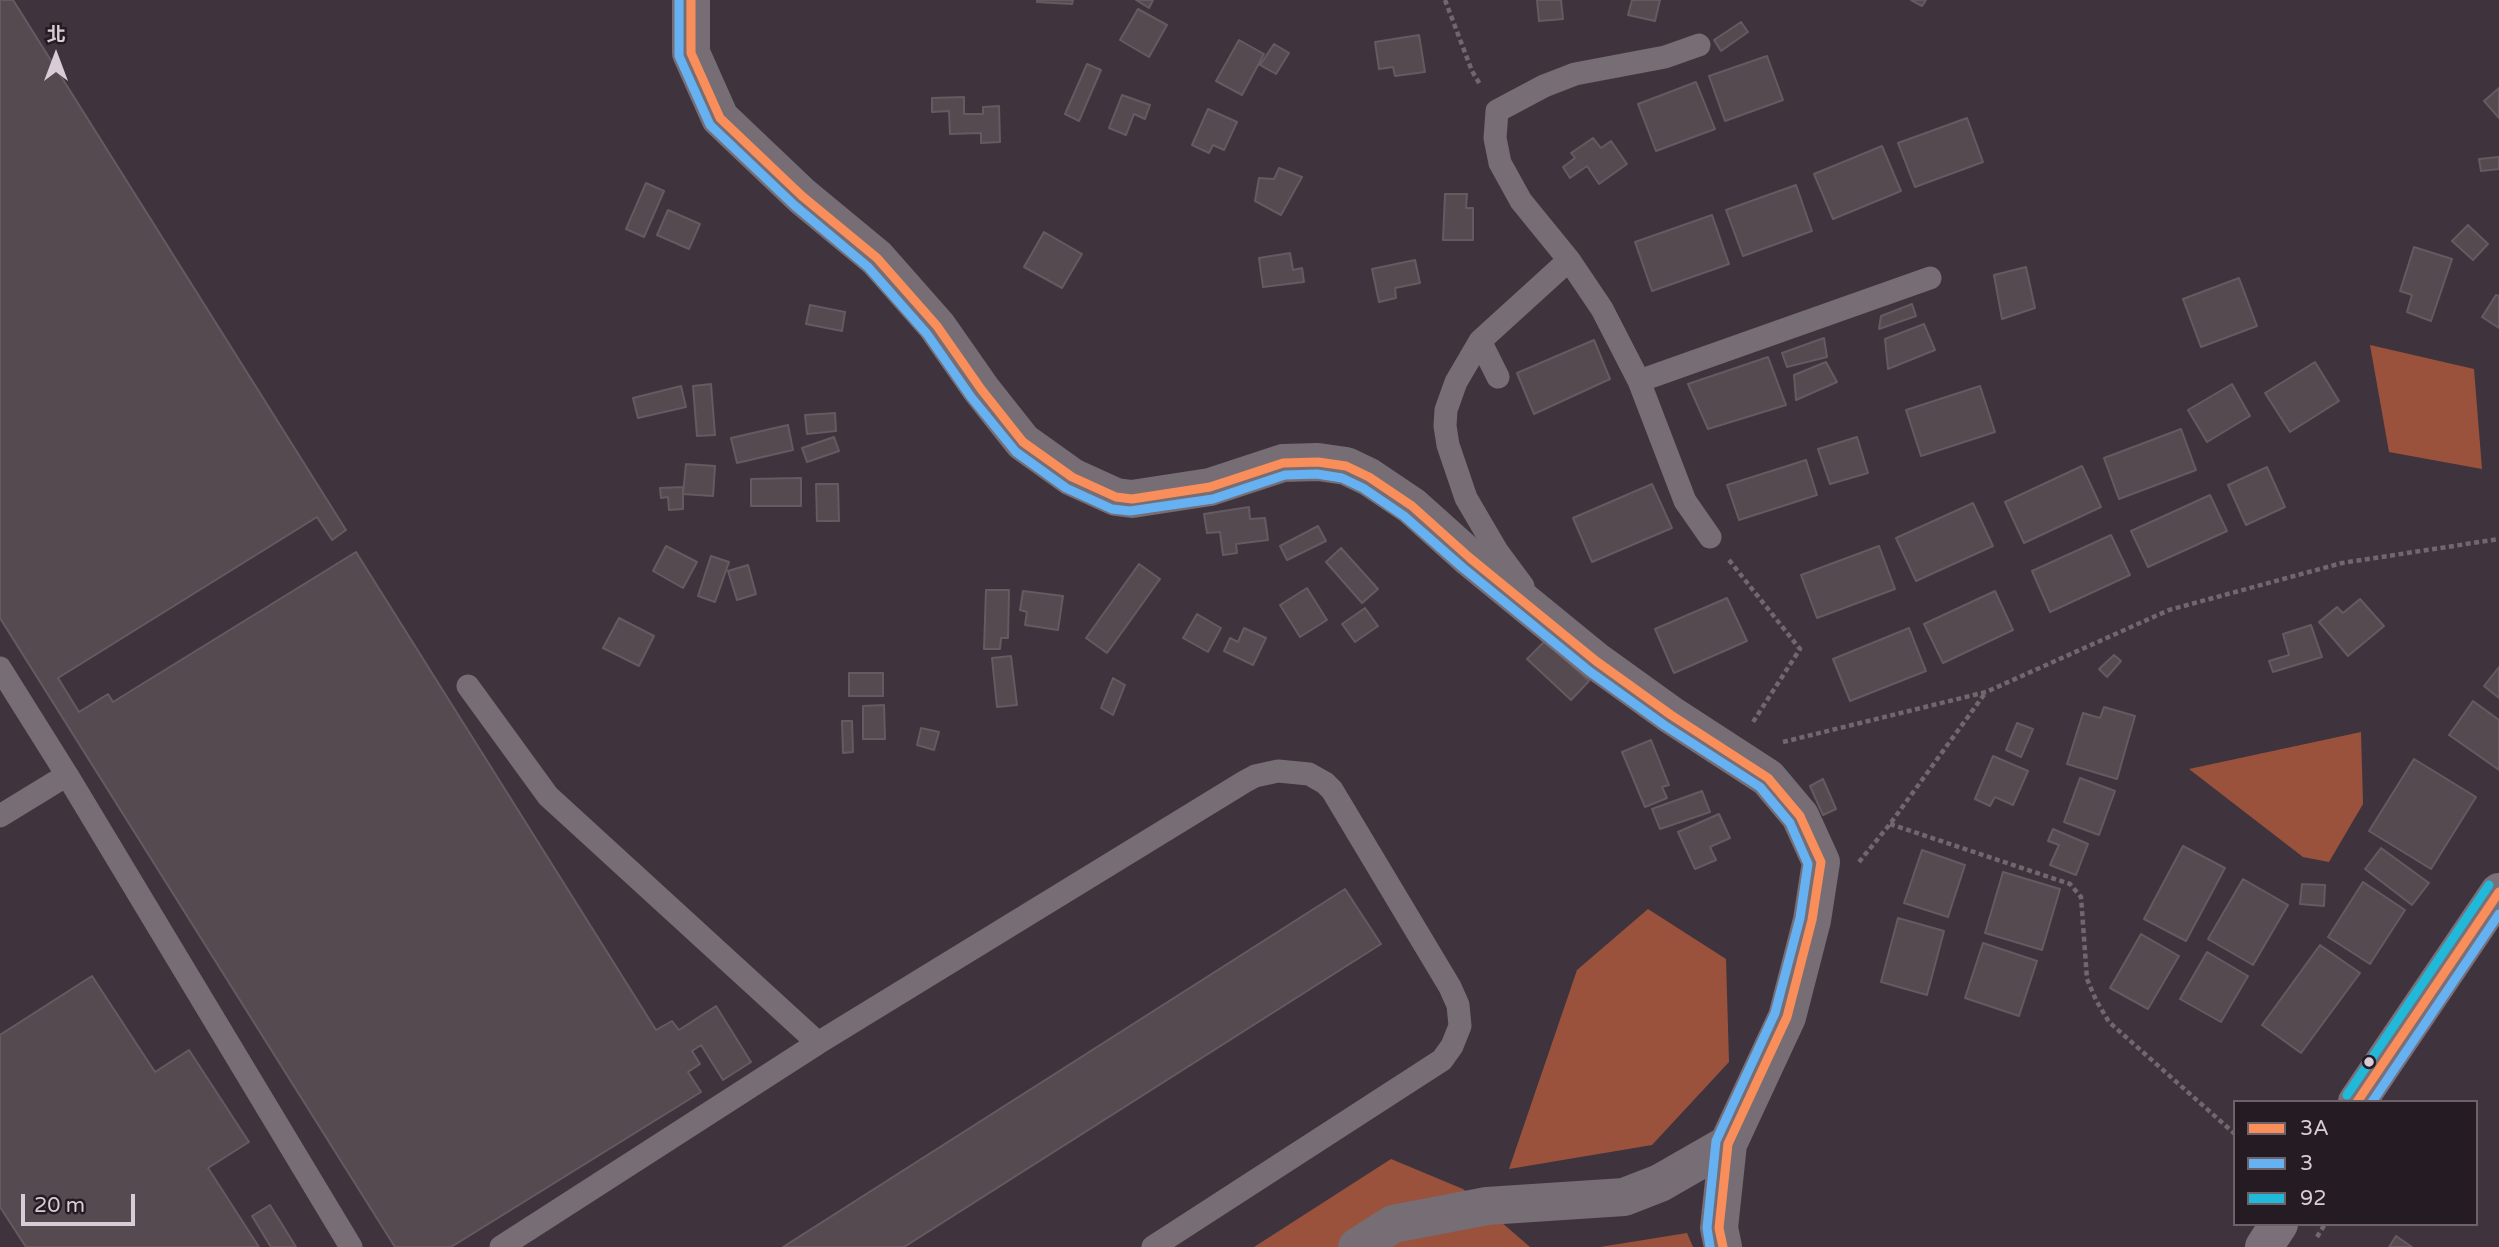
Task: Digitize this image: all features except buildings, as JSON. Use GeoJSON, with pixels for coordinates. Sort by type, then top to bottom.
{"type":"FeatureCollection","features":[{"type":"Feature","properties":{"kind":"main road"},"geometry":{"type":"LineString","coordinates":[[2358,1100],[2499,892]]}},
{"type":"Feature","properties":{"kind":"main road"},"geometry":{"type":"LineString","coordinates":[[2264,1247],[2278,1226]]}},
{"type":"Feature","properties":{"kind":"street"},"geometry":{"type":"LineString","coordinates":[[691,0],[691,53],[720,118],[802,196],[877,258],[937,326],[981,389],[1023,442],[1072,477],[1102,492],[1132,499],[1210,487],[1283,463],[1318,462],[1346,466],[1369,477],[1412,506],[1470,558],[1596,661],[1671,715],[1768,778],[1800,816],[1821,862],[1812,920],[1787,1017],[1728,1144],[1719,1228],[1723,1247]]}},
{"type":"Feature","properties":{"kind":"street"},"geometry":{"type":"LineString","coordinates":[[1357,1247],[1394,1224],[1487,1206],[1624,1197],[1660,1183],[1728,1144]]}},
{"type":"Feature","properties":{"kind":"lane"},"geometry":{"type":"LineString","coordinates":[[1699,46],[1665,57],[1567,76],[1497,111],[1495,138],[1500,163],[1521,201],[1569,260],[1602,309],[1639,381],[1685,501],[1710,537]]}},
{"type":"Feature","properties":{"kind":"lane"},"geometry":{"type":"LineString","coordinates":[[1547,619],[1497,551],[1466,498],[1448,445],[1446,410],[1456,382],[1480,341],[1569,260]]}},
{"type":"Feature","properties":{"kind":"lane"},"geometry":{"type":"LineString","coordinates":[[1639,381],[1930,278]]}},
{"type":"Feature","properties":{"kind":"lane"},"geometry":{"type":"LineString","coordinates":[[1480,341],[1498,377]]}},
{"type":"Feature","properties":{"kind":"lane"},"geometry":{"type":"LineString","coordinates":[[0,668],[351,1247]]}},
{"type":"Feature","properties":{"kind":"lane"},"geometry":{"type":"LineString","coordinates":[[468,686],[548,796],[818,1043]]}},
{"type":"Feature","properties":{"kind":"lane"},"geometry":{"type":"LineString","coordinates":[[501,1247],[818,1043],[1255,776],[1288,771],[1309,774],[1332,790],[1450,986],[1458,1005],[1460,1026],[1452,1046],[1442,1060],[1153,1247]]}},
{"type":"Feature","properties":{"kind":"lane"},"geometry":{"type":"LineString","coordinates":[[0,816],[67,775]]}},
{"type":"Feature","properties":{"kind":"path"},"geometry":{"type":"LineString","coordinates":[[1445,0],[1472,71],[1497,111]]}},
{"type":"Feature","properties":{"kind":"path"},"geometry":{"type":"LineString","coordinates":[[1710,537],[1800,649],[1732,755]]}},
{"type":"Feature","properties":{"kind":"path"},"geometry":{"type":"LineString","coordinates":[[1732,755],[1986,692],[2169,610],[2342,563],[2499,539]]}},
{"type":"Feature","properties":{"kind":"path"},"geometry":{"type":"LineString","coordinates":[[1855,867],[1890,824],[1986,692]]}},
{"type":"Feature","properties":{"kind":"path"},"geometry":{"type":"LineString","coordinates":[[1890,824],[2070,884],[2081,897],[2087,979],[2095,1000],[2109,1023],[2233,1132]]}},
{"type":"Feature","properties":{"kind":"shaded area"},"geometry":{"type":"Polygon","coordinates":[[[2370,345],[2474,369],[2482,469],[2389,452],[2370,345]]]}},
{"type":"Feature","properties":{"kind":"shaded area"},"geometry":{"type":"Polygon","coordinates":[[[2361,732],[2363,804],[2329,862],[2303,857],[2189,769],[2361,732]]]}},
{"type":"Feature","properties":{"kind":"shaded area"},"geometry":{"type":"Polygon","coordinates":[[[1648,909],[1726,959],[1729,1062],[1652,1145],[1509,1169],[1577,970],[1648,909]]]}},
{"type":"Feature","properties":{"kind":"shaded area"},"geometry":{"type":"Polygon","coordinates":[[[1391,1159],[1463,1189],[1530,1247],[1254,1247],[1391,1159]]]}},
{"type":"Feature","properties":{"kind":"shaded area"},"geometry":{"type":"Polygon","coordinates":[[[1687,1233],[1693,1247],[1600,1247],[1687,1233]]]}},
{"type":"Feature","properties":{"kind":"transit line","name":"3"},"geometry":{"type":"LineString","coordinates":[[679,0],[679,56],[710,125],[794,205],[868,267],[927,334],[971,397],[1016,452],[1066,488],[1112,509],[1130,511],[1213,499],[1285,475],[1317,474],[1342,478],[1363,488],[1404,516],[1589,671],[1664,725],[1760,787],[1790,823],[1808,864],[1800,918],[1775,1013],[1716,1141],[1707,1228],[1710,1247]]}},
{"type":"Feature","properties":{"kind":"transit line","name":"3A"},"geometry":{"type":"LineString","coordinates":[[691,0],[691,53],[720,118],[802,196],[877,258],[937,326],[981,389],[1023,442],[1072,477],[1116,497],[1132,499],[1210,487],[1283,463],[1318,462],[1346,466],[1369,477],[1412,506],[1470,558],[1596,661],[1671,715],[1768,778],[1800,816],[1821,862],[1812,920],[1787,1017],[1728,1144],[1719,1228],[1723,1247]]}},
{"type":"Feature","properties":{"kind":"transit line","name":"92"},"geometry":{"type":"LineString","coordinates":[[2347,1095],[2489,885]]}},
{"type":"Feature","properties":{"kind":"transit line","name":"3A"},"geometry":{"type":"LineString","coordinates":[[2358,1100],[2499,892]]}},
{"type":"Feature","properties":{"kind":"transit line","name":"3"},"geometry":{"type":"LineString","coordinates":[[2373,1100],[2499,914]]}}]}
